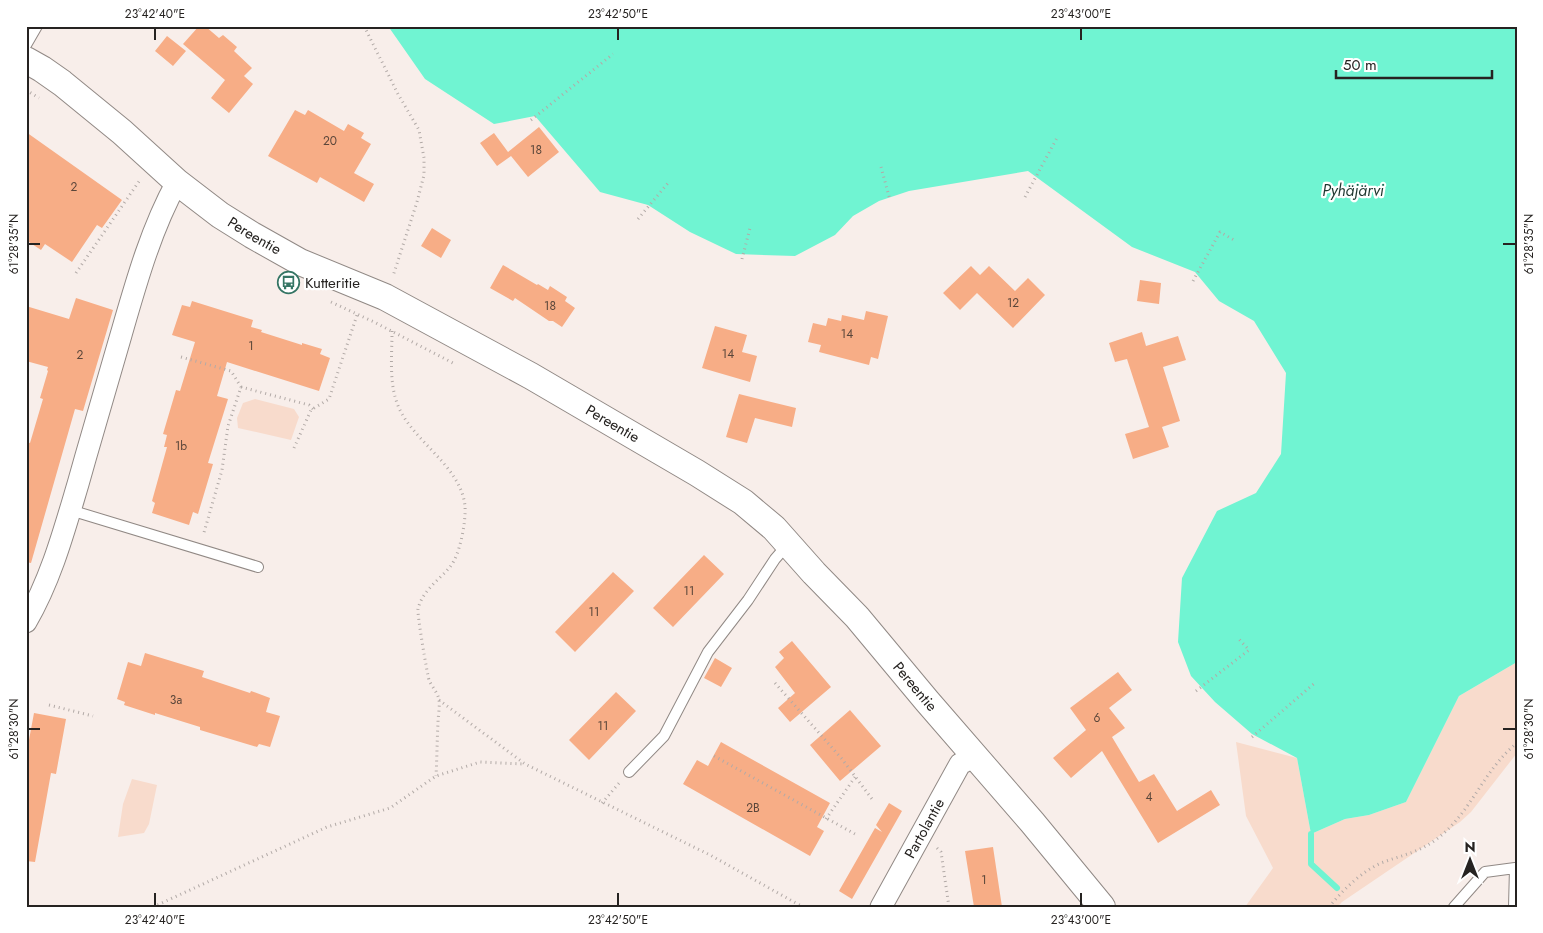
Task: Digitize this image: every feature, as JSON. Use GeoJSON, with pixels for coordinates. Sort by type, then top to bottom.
{"type":"FeatureCollection","features":[{"type":"Feature","properties":{"kind":"street","name":"Pereentie"},"geometry":{"type":"LineString","coordinates":[[26,60],[42,68],[122,132],[171,192],[220,215],[284,255],[385,297],[531,376],[674,459],[743,502],[774,528],[857,617],[1102,907]]}},
{"type":"Feature","properties":{"kind":"street"},"geometry":{"type":"LineString","coordinates":[[26,622],[37,603],[51,569],[136,282],[171,192]]}},
{"type":"Feature","properties":{"kind":"street","name":"Partolantie"},"geometry":{"type":"LineString","coordinates":[[881,907],[960,764],[975,756]]}},
{"type":"Feature","properties":{"kind":"lane"},"geometry":{"type":"LineString","coordinates":[[26,46],[37,26]]}},
{"type":"Feature","properties":{"kind":"lane"},"geometry":{"type":"LineString","coordinates":[[70,510],[258,567]]}},
{"type":"Feature","properties":{"kind":"lane"},"geometry":{"type":"LineString","coordinates":[[629,772],[664,736],[708,652],[788,543]]}},
{"type":"Feature","properties":{"kind":"lane"},"geometry":{"type":"LineString","coordinates":[[1454,907],[1485,872],[1515,868],[1514,907]]}},
{"type":"Feature","properties":{"kind":"path"},"geometry":{"type":"LineString","coordinates":[[364,26],[398,94],[419,130],[424,158],[424,174],[417,202],[393,276]]}},
{"type":"Feature","properties":{"kind":"path"},"geometry":{"type":"LineString","coordinates":[[531,120],[613,54]]}},
{"type":"Feature","properties":{"kind":"path"},"geometry":{"type":"LineString","coordinates":[[26,90],[43,100]]}},
{"type":"Feature","properties":{"kind":"path"},"geometry":{"type":"LineString","coordinates":[[1025,196],[1058,136]]}},
{"type":"Feature","properties":{"kind":"path"},"geometry":{"type":"LineString","coordinates":[[880,166],[890,200]]}},
{"type":"Feature","properties":{"kind":"path"},"geometry":{"type":"LineString","coordinates":[[133,174],[141,180],[171,192]]}},
{"type":"Feature","properties":{"kind":"path"},"geometry":{"type":"LineString","coordinates":[[76,272],[141,180]]}},
{"type":"Feature","properties":{"kind":"path"},"geometry":{"type":"LineString","coordinates":[[638,219],[668,183]]}},
{"type":"Feature","properties":{"kind":"path"},"geometry":{"type":"LineString","coordinates":[[742,259],[750,228]]}},
{"type":"Feature","properties":{"kind":"path"},"geometry":{"type":"LineString","coordinates":[[1193,281],[1220,232],[1234,240]]}},
{"type":"Feature","properties":{"kind":"path"},"geometry":{"type":"LineString","coordinates":[[323,298],[454,363]]}},
{"type":"Feature","properties":{"kind":"path"},"geometry":{"type":"LineString","coordinates":[[294,448],[311,410],[329,400],[357,315]]}},
{"type":"Feature","properties":{"kind":"path"},"geometry":{"type":"LineString","coordinates":[[392,332],[392,375],[397,403],[412,427],[453,476],[465,504],[457,557],[450,568],[425,594],[418,610],[426,667],[439,700],[436,776]]}},
{"type":"Feature","properties":{"kind":"path"},"geometry":{"type":"LineString","coordinates":[[181,357],[231,371],[241,387],[309,405],[313,409]]}},
{"type":"Feature","properties":{"kind":"path"},"geometry":{"type":"LineString","coordinates":[[199,549],[222,470],[228,426],[241,387]]}},
{"type":"Feature","properties":{"kind":"path"},"geometry":{"type":"LineString","coordinates":[[1196,691],[1249,650],[1237,636]]}},
{"type":"Feature","properties":{"kind":"path"},"geometry":{"type":"LineString","coordinates":[[1252,737],[1316,682]]}},
{"type":"Feature","properties":{"kind":"path"},"geometry":{"type":"LineString","coordinates":[[776,683],[872,799]]}},
{"type":"Feature","properties":{"kind":"path"},"geometry":{"type":"LineString","coordinates":[[439,700],[525,764],[710,855],[803,907]]}},
{"type":"Feature","properties":{"kind":"path"},"geometry":{"type":"LineString","coordinates":[[49,705],[93,716]]}},
{"type":"Feature","properties":{"kind":"path"},"geometry":{"type":"LineString","coordinates":[[1329,907],[1364,873],[1382,863],[1412,853],[1434,841],[1460,817],[1484,780],[1517,742]]}},
{"type":"Feature","properties":{"kind":"path"},"geometry":{"type":"LineString","coordinates":[[714,756],[854,834]]}},
{"type":"Feature","properties":{"kind":"path"},"geometry":{"type":"LineString","coordinates":[[153,907],[327,827],[390,808],[436,776],[480,762],[525,764]]}},
{"type":"Feature","properties":{"kind":"path"},"geometry":{"type":"LineString","coordinates":[[602,803],[629,772]]}},
{"type":"Feature","properties":{"kind":"path"},"geometry":{"type":"LineString","coordinates":[[826,819],[855,777]]}},
{"type":"Feature","properties":{"kind":"path"},"geometry":{"type":"LineString","coordinates":[[921,835],[941,852],[950,907]]}},
{"type":"Feature","properties":{"kind":"shaded area"},"geometry":{"type":"Polygon","coordinates":[[[255,399],[294,409],[299,417],[291,440],[238,428],[237,418],[243,403],[255,399]]]}},
{"type":"Feature","properties":{"kind":"shaded area"},"geometry":{"type":"Polygon","coordinates":[[[1517,662],[1517,753],[1471,812],[1460,822],[1337,907],[1245,907],[1273,868],[1246,816],[1236,742],[1297,758],[1311,834],[1345,819],[1369,815],[1406,802],[1459,696],[1517,662]]]}},
{"type":"Feature","properties":{"kind":"shaded area"},"geometry":{"type":"Polygon","coordinates":[[[132,779],[157,785],[149,824],[144,833],[118,837],[123,804],[132,779]]]}},
{"type":"Feature","properties":{"kind":"water","name":"Pyhäjärvi"},"geometry":{"type":"Polygon","coordinates":[[[388,26],[1517,26],[1517,662],[1459,696],[1406,802],[1369,815],[1345,819],[1311,834],[1297,758],[1252,734],[1215,702],[1191,676],[1178,642],[1182,578],[1217,511],[1256,493],[1281,454],[1286,373],[1254,321],[1219,301],[1195,272],[1132,247],[1028,171],[909,191],[879,201],[853,216],[835,235],[795,256],[736,254],[690,232],[648,205],[600,192],[535,116],[494,124],[425,79],[388,26]]]}},
{"type":"Feature","properties":{"kind":"building"},"geometry":{"type":"Polygon","coordinates":[[[199,26],[205,26],[219,38],[223,35],[237,47],[234,51],[252,68],[244,76],[253,84],[229,113],[211,98],[225,80],[183,44],[199,26]]]}},
{"type":"Feature","properties":{"kind":"building"},"geometry":{"type":"Polygon","coordinates":[[[167,36],[186,51],[173,66],[155,51],[167,36]]]}},
{"type":"Feature","properties":{"kind":"building"},"geometry":{"type":"Polygon","coordinates":[[[295,110],[305,115],[308,110],[344,131],[348,124],[364,133],[361,138],[371,144],[354,173],[374,184],[364,202],[320,177],[317,183],[268,156],[295,110]]]}},
{"type":"Feature","properties":{"kind":"building"},"geometry":{"type":"Polygon","coordinates":[[[539,127],[559,152],[528,177],[511,156],[497,166],[480,143],[494,133],[508,152],[539,127]]]}},
{"type":"Feature","properties":{"kind":"building"},"geometry":{"type":"Polygon","coordinates":[[[26,132],[122,200],[102,228],[97,225],[72,262],[45,244],[41,250],[26,240],[26,132]]]}},
{"type":"Feature","properties":{"kind":"building"},"geometry":{"type":"Polygon","coordinates":[[[432,228],[451,240],[441,258],[421,246],[432,228]]]}},
{"type":"Feature","properties":{"kind":"building"},"geometry":{"type":"Polygon","coordinates":[[[503,265],[537,285],[548,290],[550,286],[567,297],[565,301],[575,308],[562,327],[553,321],[549,321],[515,298],[513,301],[490,288],[503,265]]]}},
{"type":"Feature","properties":{"kind":"building"},"geometry":{"type":"Polygon","coordinates":[[[971,266],[980,275],[989,266],[1015,291],[1028,278],[1045,295],[1013,328],[977,293],[960,310],[943,293],[971,266]]]}},
{"type":"Feature","properties":{"kind":"building"},"geometry":{"type":"Polygon","coordinates":[[[1140,280],[1161,283],[1159,304],[1137,301],[1140,280]]]}},
{"type":"Feature","properties":{"kind":"building"},"geometry":{"type":"Polygon","coordinates":[[[76,298],[113,310],[83,411],[75,409],[31,563],[26,562],[26,442],[30,443],[43,399],[40,398],[48,367],[26,361],[26,306],[69,319],[76,298]]]}},
{"type":"Feature","properties":{"kind":"building"},"geometry":{"type":"Polygon","coordinates":[[[192,301],[253,320],[251,327],[262,330],[261,332],[302,345],[302,343],[322,349],[320,354],[330,358],[319,391],[227,362],[217,396],[228,399],[208,463],[213,464],[198,514],[193,512],[189,525],[152,513],[155,503],[152,501],[167,447],[164,447],[167,435],[163,434],[176,390],[180,391],[195,342],[172,335],[182,305],[190,307],[192,301]]]}},
{"type":"Feature","properties":{"kind":"building"},"geometry":{"type":"Polygon","coordinates":[[[866,311],[888,316],[878,359],[871,357],[869,365],[819,352],[821,345],[808,342],[813,323],[826,326],[828,318],[841,321],[842,315],[864,320],[866,311]]]}},
{"type":"Feature","properties":{"kind":"building"},"geometry":{"type":"Polygon","coordinates":[[[715,326],[747,335],[742,352],[757,356],[750,382],[702,368],[715,326]]]}},
{"type":"Feature","properties":{"kind":"building"},"geometry":{"type":"Polygon","coordinates":[[[1142,332],[1146,346],[1178,336],[1186,360],[1163,367],[1180,421],[1162,427],[1169,447],[1133,459],[1125,434],[1149,427],[1127,359],[1115,362],[1109,343],[1142,332]]]}},
{"type":"Feature","properties":{"kind":"building"},"geometry":{"type":"Polygon","coordinates":[[[739,394],[796,408],[792,427],[755,418],[747,443],[726,437],[739,394]]]}},
{"type":"Feature","properties":{"kind":"building"},"geometry":{"type":"Polygon","coordinates":[[[704,555],[724,574],[673,627],[653,608],[704,555]]]}},
{"type":"Feature","properties":{"kind":"building"},"geometry":{"type":"Polygon","coordinates":[[[613,572],[634,591],[575,652],[555,632],[613,572]]]}},
{"type":"Feature","properties":{"kind":"building"},"geometry":{"type":"Polygon","coordinates":[[[792,641],[831,687],[790,722],[778,708],[795,693],[775,667],[784,658],[779,652],[792,641]]]}},
{"type":"Feature","properties":{"kind":"building"},"geometry":{"type":"Polygon","coordinates":[[[145,653],[204,671],[202,677],[270,698],[266,712],[280,716],[270,747],[259,744],[257,747],[200,730],[200,727],[124,705],[125,702],[117,699],[128,662],[141,666],[145,653]]]}},
{"type":"Feature","properties":{"kind":"building"},"geometry":{"type":"Polygon","coordinates":[[[715,658],[732,668],[721,687],[704,678],[715,658]]]}},
{"type":"Feature","properties":{"kind":"building"},"geometry":{"type":"Polygon","coordinates":[[[1118,672],[1132,690],[1109,708],[1125,728],[1112,737],[1139,782],[1154,774],[1177,811],[1211,790],[1220,805],[1158,843],[1102,751],[1071,778],[1053,758],[1086,730],[1070,708],[1118,672]]]}},
{"type":"Feature","properties":{"kind":"building"},"geometry":{"type":"Polygon","coordinates":[[[616,692],[636,711],[589,760],[569,740],[616,692]]]}},
{"type":"Feature","properties":{"kind":"building"},"geometry":{"type":"Polygon","coordinates":[[[850,710],[881,746],[840,781],[810,745],[850,710]]]}},
{"type":"Feature","properties":{"kind":"building"},"geometry":{"type":"Polygon","coordinates":[[[34,713],[66,719],[56,774],[51,773],[35,862],[26,861],[26,756],[34,713]]]}},
{"type":"Feature","properties":{"kind":"building"},"geometry":{"type":"Polygon","coordinates":[[[721,742],[830,803],[817,827],[824,831],[810,856],[683,784],[697,760],[708,766],[721,742]]]}},
{"type":"Feature","properties":{"kind":"building"},"geometry":{"type":"Polygon","coordinates":[[[889,803],[902,811],[852,899],[839,891],[875,828],[882,832],[876,825],[889,803]]]}},
{"type":"Feature","properties":{"kind":"building"},"geometry":{"type":"Polygon","coordinates":[[[993,847],[1002,907],[974,907],[965,851],[993,847]]]}},
{"type":"Feature","properties":{"kind":"waterway"},"geometry":{"type":"LineString","coordinates":[[1311,834],[1311,864],[1337,888]]}},
{"type":"Feature","properties":{"kind":"place","name":"Kutteritie"},"geometry":{"type":"Point","coordinates":[289,283]}}]}
